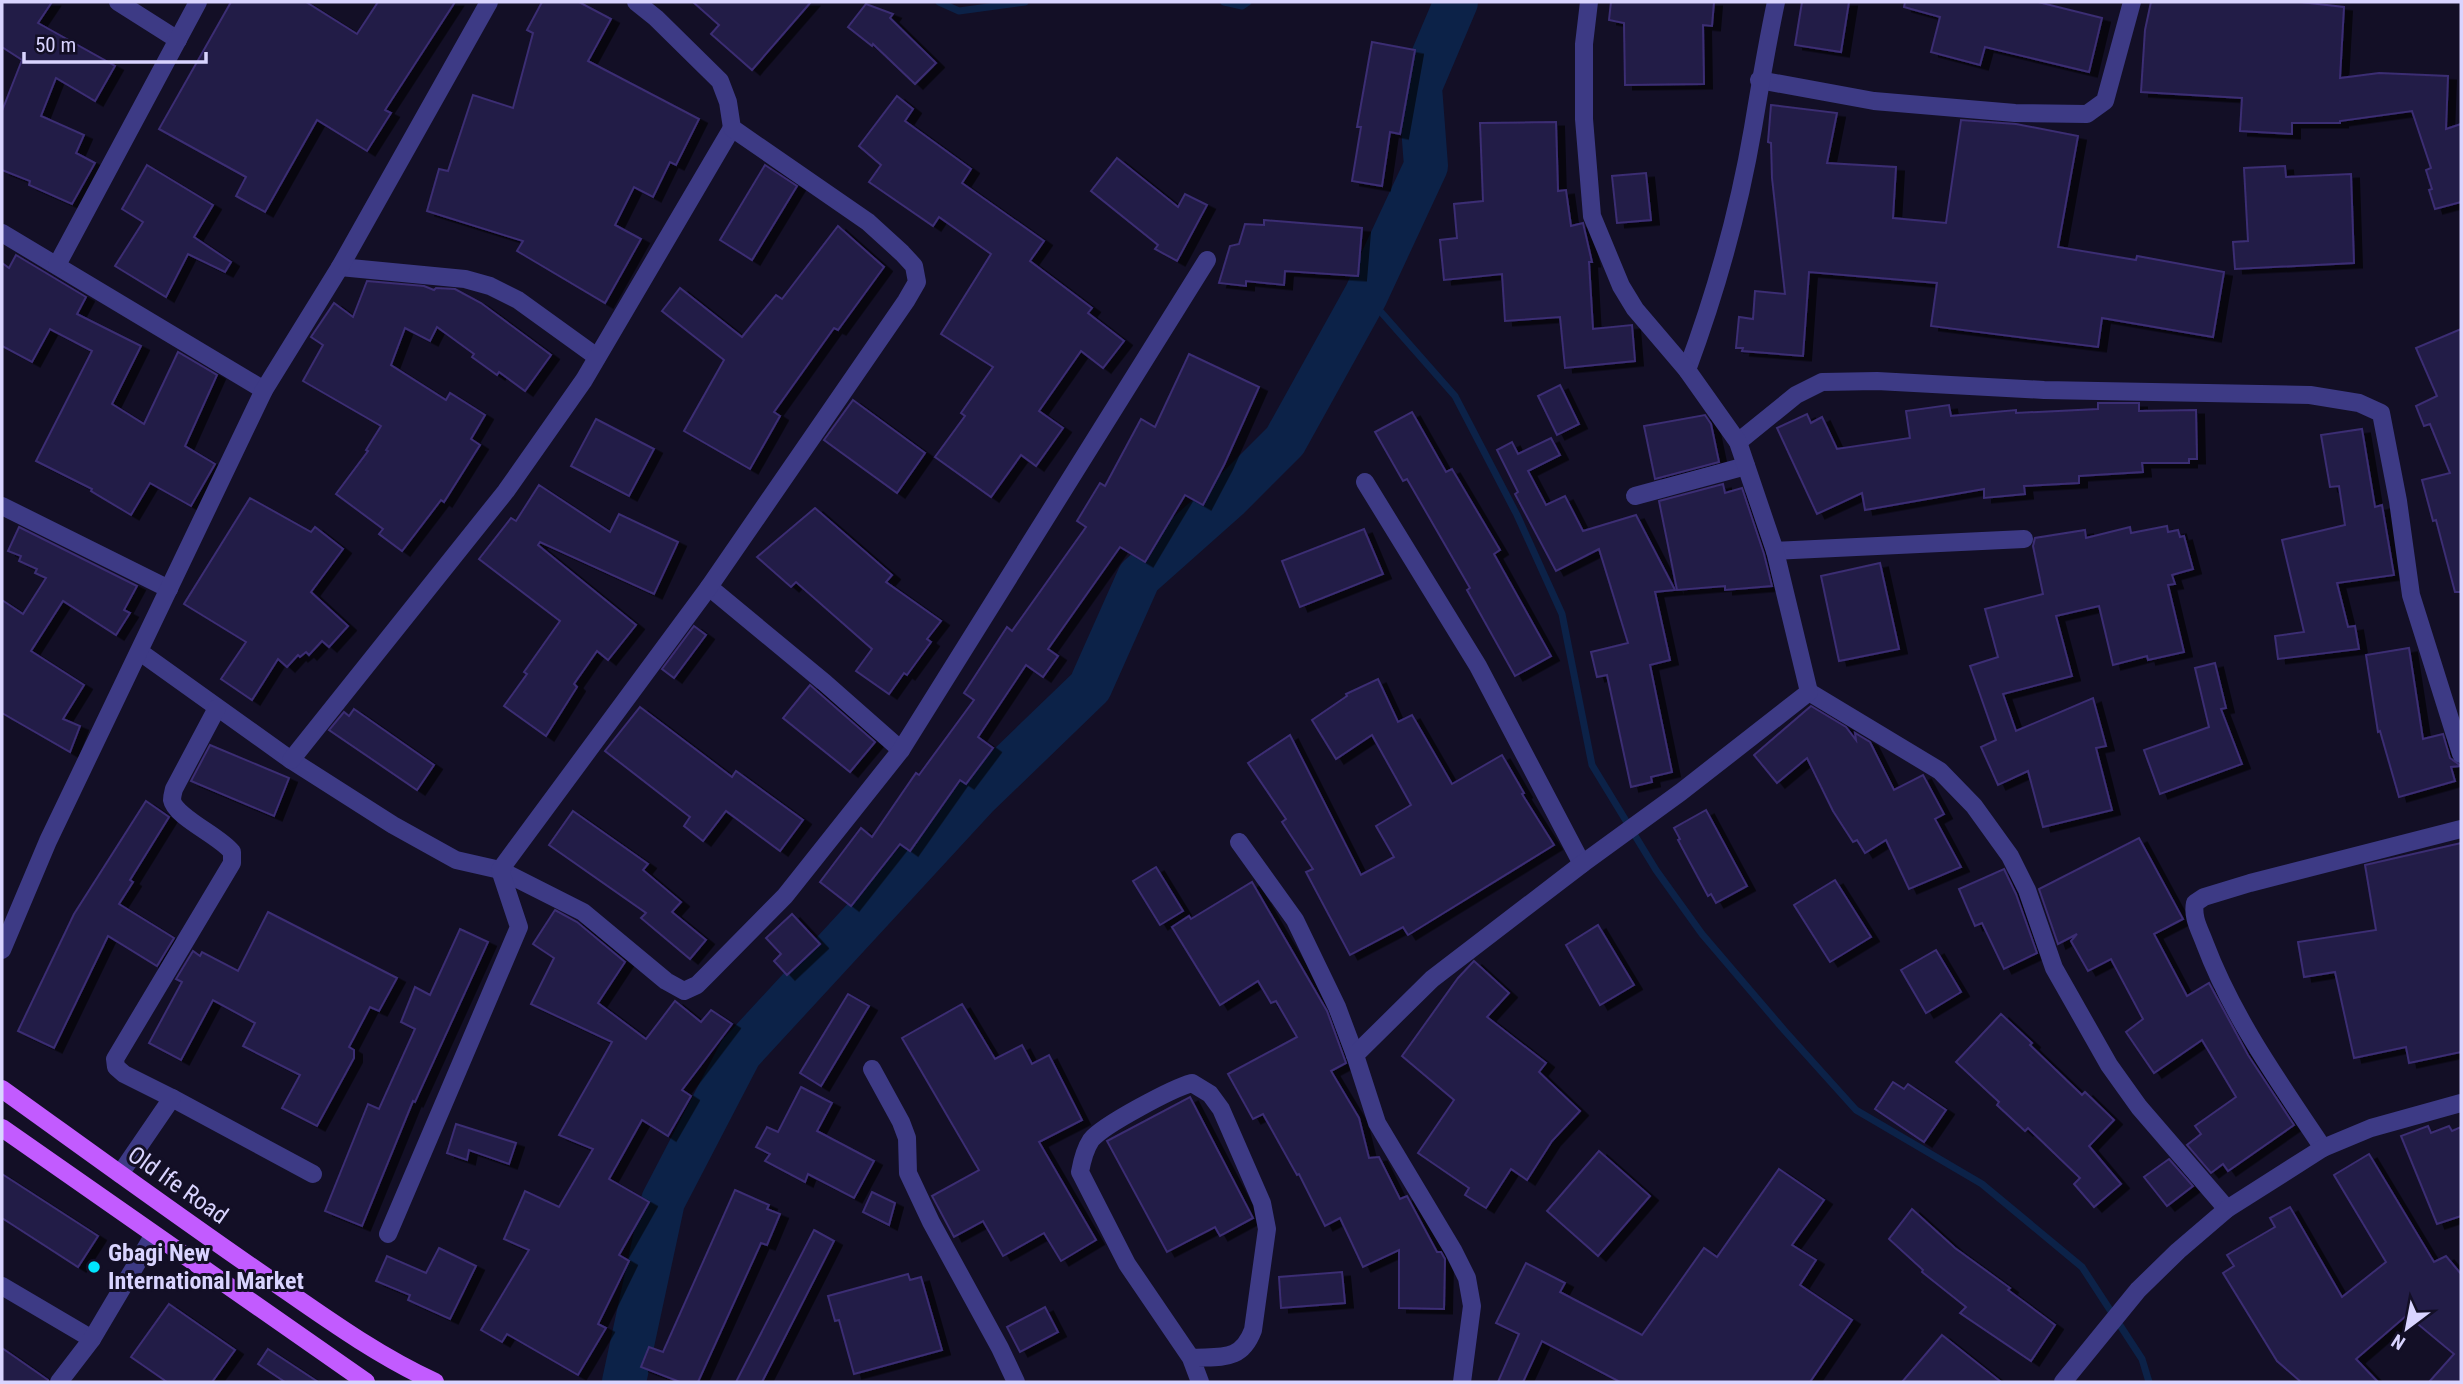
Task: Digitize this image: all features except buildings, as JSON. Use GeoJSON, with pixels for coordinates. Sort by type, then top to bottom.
{"type":"FeatureCollection","features":[{"type":"Feature","properties":{"kind":"main road","name":"Old Ife Road"},"geometry":{"type":"LineString","coordinates":[[2,1089],[347,1332],[405,1376],[435,1382]]}},
{"type":"Feature","properties":{"kind":"main road"},"geometry":{"type":"LineString","coordinates":[[2,1128],[153,1236],[366,1382]]}},
{"type":"Feature","properties":{"kind":"street"},"geometry":{"type":"LineString","coordinates":[[118,2],[178,40]]}},
{"type":"Feature","properties":{"kind":"street"},"geometry":{"type":"LineString","coordinates":[[57,265],[198,2]]}},
{"type":"Feature","properties":{"kind":"street"},"geometry":{"type":"LineString","coordinates":[[2,950],[48,841],[264,390],[340,267],[489,2]]}},
{"type":"Feature","properties":{"kind":"street"},"geometry":{"type":"LineString","coordinates":[[291,760],[506,491],[584,380],[732,128],[728,102],[720,82],[656,18],[636,2]]}},
{"type":"Feature","properties":{"kind":"street"},"geometry":{"type":"LineString","coordinates":[[1589,2],[1584,44],[1584,119],[1592,216],[1621,286],[1635,309],[1687,370],[1738,442],[1775,551],[1809,692],[1940,771],[1974,806],[2010,856],[2027,890],[2054,968],[2109,1065],[2139,1107],[2227,1209]]}},
{"type":"Feature","properties":{"kind":"street"},"geometry":{"type":"LineString","coordinates":[[1687,370],[1707,318],[1732,220],[1753,129],[1759,80],[1776,2]]}},
{"type":"Feature","properties":{"kind":"street"},"geometry":{"type":"LineString","coordinates":[[1759,80],[1874,102],[2015,113],[2087,114],[2105,101],[2132,2]]}},
{"type":"Feature","properties":{"kind":"street"},"geometry":{"type":"LineString","coordinates":[[500,870],[709,587],[917,282],[914,266],[868,222],[732,128]]}},
{"type":"Feature","properties":{"kind":"street"},"geometry":{"type":"LineString","coordinates":[[2,233],[264,390]]}},
{"type":"Feature","properties":{"kind":"street"},"geometry":{"type":"LineString","coordinates":[[140,652],[291,760],[393,825],[456,860],[500,870],[583,912],[666,981],[684,991],[703,979],[785,897],[901,750],[1207,260]]}},
{"type":"Feature","properties":{"kind":"street"},"geometry":{"type":"LineString","coordinates":[[340,267],[465,279],[490,286],[518,300],[597,357]]}},
{"type":"Feature","properties":{"kind":"street"},"geometry":{"type":"LineString","coordinates":[[1738,442],[1796,395],[1822,382],[2310,395],[2358,403],[2381,413],[2398,501],[2411,595],[2461,754]]}},
{"type":"Feature","properties":{"kind":"street"},"geometry":{"type":"LineString","coordinates":[[1634,496],[1746,466]]}},
{"type":"Feature","properties":{"kind":"street"},"geometry":{"type":"LineString","coordinates":[[1365,482],[1478,666],[1582,864]]}},
{"type":"Feature","properties":{"kind":"street"},"geometry":{"type":"LineString","coordinates":[[2,506],[169,589]]}},
{"type":"Feature","properties":{"kind":"street"},"geometry":{"type":"LineString","coordinates":[[1775,551],[2024,539]]}},
{"type":"Feature","properties":{"kind":"street"},"geometry":{"type":"LineString","coordinates":[[709,587],[901,750]]}},
{"type":"Feature","properties":{"kind":"street"},"geometry":{"type":"LineString","coordinates":[[1355,1055],[1432,979],[1809,692]]}},
{"type":"Feature","properties":{"kind":"street"},"geometry":{"type":"LineString","coordinates":[[217,708],[174,789],[172,801],[178,810],[226,844],[232,852],[232,863],[115,1059],[116,1067],[124,1074],[313,1174]]}},
{"type":"Feature","properties":{"kind":"street"},"geometry":{"type":"LineString","coordinates":[[2323,1148],[2266,1064],[2218,981],[2195,919],[2195,903],[2204,897],[2250,883],[2461,830]]}},
{"type":"Feature","properties":{"kind":"street"},"geometry":{"type":"LineString","coordinates":[[1239,842],[1295,920],[1337,1007],[1377,1123],[1467,1278],[1472,1306],[1462,1382]]}},
{"type":"Feature","properties":{"kind":"street"},"geometry":{"type":"LineString","coordinates":[[388,1234],[519,927],[500,870]]}},
{"type":"Feature","properties":{"kind":"street"},"geometry":{"type":"LineString","coordinates":[[872,1069],[907,1138],[908,1173],[1016,1382]]}},
{"type":"Feature","properties":{"kind":"street"},"geometry":{"type":"LineString","coordinates":[[1191,1358],[1234,1355],[1248,1342],[1253,1330],[1267,1229],[1262,1203],[1221,1110],[1210,1094],[1192,1083],[1102,1129],[1090,1141],[1080,1172],[1127,1264],[1191,1358],[1200,1382]]}},
{"type":"Feature","properties":{"kind":"street"},"geometry":{"type":"LineString","coordinates":[[120,1174],[173,1098]]}},
{"type":"Feature","properties":{"kind":"street"},"geometry":{"type":"LineString","coordinates":[[2063,1382],[2138,1290],[2227,1209],[2323,1148],[2371,1128],[2461,1103]]}},
{"type":"Feature","properties":{"kind":"street"},"geometry":{"type":"LineString","coordinates":[[60,1382],[92,1339],[153,1236]]}},
{"type":"Feature","properties":{"kind":"street"},"geometry":{"type":"LineString","coordinates":[[2,1286],[92,1339]]}},
{"type":"Feature","properties":{"kind":"waterway"},"geometry":{"type":"LineString","coordinates":[[939,2],[959,11],[1025,2]]}},
{"type":"Feature","properties":{"kind":"waterway"},"geometry":{"type":"LineString","coordinates":[[1224,2],[1242,6],[1248,2]]}},
{"type":"Feature","properties":{"kind":"waterway"},"geometry":{"type":"LineString","coordinates":[[624,1382],[663,1201],[740,1053],[976,797],[1090,687],[1139,577],[1229,497],[1285,441],[1366,295],[1426,166],[1420,87],[1456,2]]}},
{"type":"Feature","properties":{"kind":"waterway"},"geometry":{"type":"LineString","coordinates":[[1366,295],[1455,396],[1517,515],[1562,614],[1592,765],[1656,870],[1702,934],[1856,1110],[1982,1184],[2082,1267],[2142,1359],[2149,1382]]}},
{"type":"Feature","properties":{"kind":"place","name":"Gbagi New International Market"},"geometry":{"type":"Point","coordinates":[94,1267]}}]}
